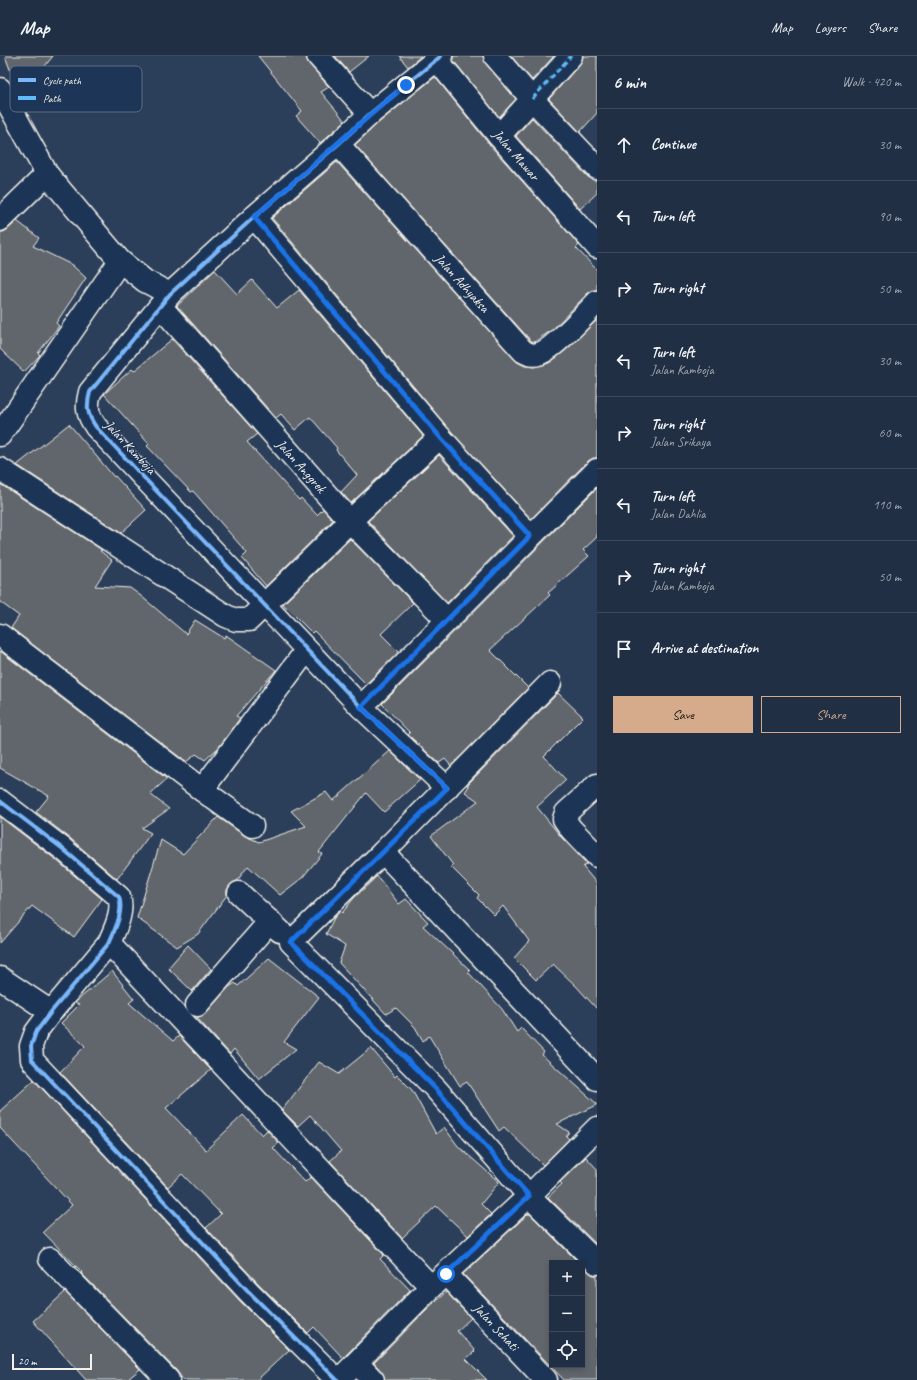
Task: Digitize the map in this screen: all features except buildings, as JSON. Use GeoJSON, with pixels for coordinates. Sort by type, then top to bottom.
{"type":"FeatureCollection","features":[{"type":"Feature","properties":{"kind":"street"},"geometry":{"type":"LineString","coordinates":[[318,56],[370,114]]}},
{"type":"Feature","properties":{"kind":"street"},"geometry":{"type":"LineString","coordinates":[[495,56],[532,99],[597,168]]}},
{"type":"Feature","properties":{"kind":"street"},"geometry":{"type":"LineString","coordinates":[[499,136],[571,56]]}},
{"type":"Feature","properties":{"kind":"street","name":"Jalan Kamboja"},"geometry":{"type":"LineString","coordinates":[[439,58],[370,114],[254,217],[165,301],[90,392],[87,404],[90,419],[102,433],[306,651],[361,707],[447,788]]}},
{"type":"Feature","properties":{"kind":"street","name":"Jalan Mawar"},"geometry":{"type":"LineString","coordinates":[[439,58],[499,136],[597,247]]}},
{"type":"Feature","properties":{"kind":"street"},"geometry":{"type":"LineString","coordinates":[[0,89],[10,107]]}},
{"type":"Feature","properties":{"kind":"street"},"geometry":{"type":"LineString","coordinates":[[13,112],[47,174],[120,261],[146,281],[165,301]]}},
{"type":"Feature","properties":{"kind":"street","name":"Jalan Adhyaksa"},"geometry":{"type":"LineString","coordinates":[[338,144],[527,354],[534,355],[544,352],[572,328],[597,302]]}},
{"type":"Feature","properties":{"kind":"street"},"geometry":{"type":"LineString","coordinates":[[0,220],[47,174]]}},
{"type":"Feature","properties":{"kind":"street"},"geometry":{"type":"LineString","coordinates":[[254,217],[440,437],[530,536]]}},
{"type":"Feature","properties":{"kind":"street"},"geometry":{"type":"LineString","coordinates":[[0,435],[120,261]]}},
{"type":"Feature","properties":{"kind":"street","name":"Jalan Anggrek"},"geometry":{"type":"LineString","coordinates":[[165,301],[350,521],[447,620]]}},
{"type":"Feature","properties":{"kind":"street"},"geometry":{"type":"LineString","coordinates":[[0,469],[226,616],[236,620],[249,620],[350,521],[440,437]]}},
{"type":"Feature","properties":{"kind":"street"},"geometry":{"type":"LineString","coordinates":[[361,707],[597,470]]}},
{"type":"Feature","properties":{"kind":"street"},"geometry":{"type":"LineString","coordinates":[[0,635],[202,790],[252,826]]}},
{"type":"Feature","properties":{"kind":"street"},"geometry":{"type":"LineString","coordinates":[[202,790],[306,651]]}},
{"type":"Feature","properties":{"kind":"street"},"geometry":{"type":"LineString","coordinates":[[291,942],[447,788],[550,683]]}},
{"type":"Feature","properties":{"kind":"street"},"geometry":{"type":"LineString","coordinates":[[597,785],[566,813],[564,819],[571,829],[597,856]]}},
{"type":"Feature","properties":{"kind":"street"},"geometry":{"type":"LineString","coordinates":[[0,801],[63,849],[119,897],[122,904],[109,943],[36,1032],[31,1046],[32,1060],[249,1292],[338,1380],[357,1363],[439,1280],[529,1196],[597,1128]]}},
{"type":"Feature","properties":{"kind":"street"},"geometry":{"type":"LineString","coordinates":[[383,852],[597,1079]]}},
{"type":"Feature","properties":{"kind":"street"},"geometry":{"type":"LineString","coordinates":[[239,893],[270,921],[436,1089],[529,1196],[597,1262]]}},
{"type":"Feature","properties":{"kind":"street"},"geometry":{"type":"LineString","coordinates":[[197,1005],[270,921]]}},
{"type":"Feature","properties":{"kind":"street","name":"Jalan Sehati"},"geometry":{"type":"LineString","coordinates":[[109,943],[439,1280],[546,1380]]}},
{"type":"Feature","properties":{"kind":"street"},"geometry":{"type":"LineString","coordinates":[[0,978],[51,1012]]}},
{"type":"Feature","properties":{"kind":"street"},"geometry":{"type":"LineString","coordinates":[[50,1259],[168,1380]]}},
{"type":"Feature","properties":{"kind":"street"},"geometry":{"type":"LineString","coordinates":[[357,1363],[373,1380]]}},
{"type":"Feature","properties":{"kind":"marked path"},"geometry":{"type":"LineString","coordinates":[[532,99],[571,56]]}},
{"type":"Feature","properties":{"kind":"cycle path"},"geometry":{"type":"LineString","coordinates":[[441,56],[370,114],[170,294],[90,392],[88,410],[96,427],[361,707],[447,788]]}},
{"type":"Feature","properties":{"kind":"cycle path"},"geometry":{"type":"LineString","coordinates":[[0,801],[63,849],[119,897],[120,903],[120,914],[109,943],[36,1032],[31,1046],[32,1060],[249,1292],[337,1380]]}},
{"type":"Feature","properties":{"kind":"route"},"geometry":{"type":"LineString","coordinates":[[406,85],[370,114],[254,217],[440,437],[530,536],[361,707],[447,788],[291,942],[436,1089],[529,1196],[446,1274]]}}]}
